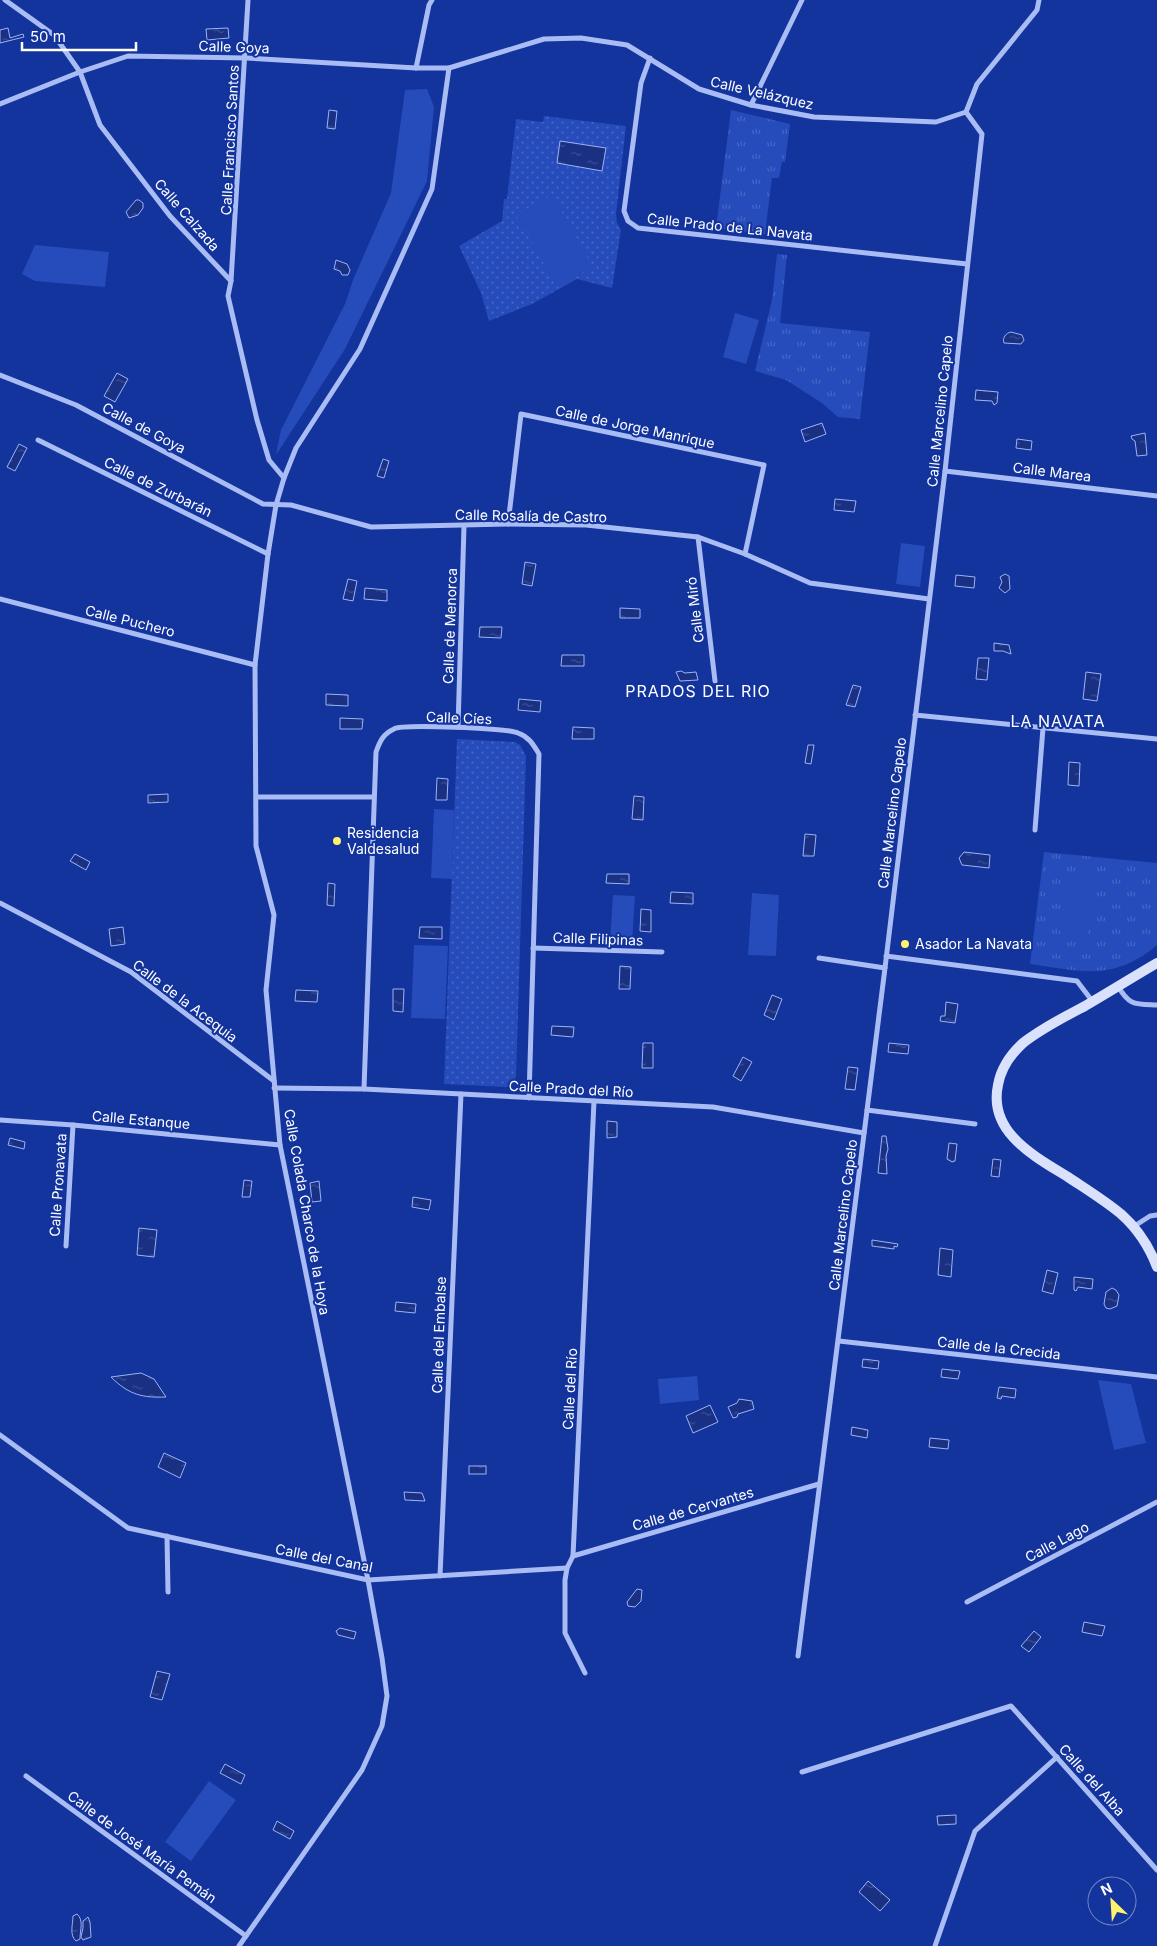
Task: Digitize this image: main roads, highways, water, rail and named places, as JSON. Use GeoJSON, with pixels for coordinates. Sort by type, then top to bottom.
{"type":"FeatureCollection","features":[{"type":"Feature","properties":{"kind":"main road"},"geometry":{"type":"LineString","coordinates":[[1157,963],[1032,1037],[1014,1052],[1007,1061],[998,1081],[996,1092],[998,1111],[1006,1128],[1018,1144],[1095,1194],[1123,1216],[1146,1242],[1157,1267]]}},
{"type":"Feature","properties":{"kind":"water"},"geometry":{"type":"Polygon","coordinates":[[[8,28],[10,38],[23,34],[24,37],[0,43],[0,30],[8,28]]]}},
{"type":"Feature","properties":{"kind":"water"},"geometry":{"type":"Polygon","coordinates":[[[228,28],[229,38],[207,40],[206,29],[228,28]]]}},
{"type":"Feature","properties":{"kind":"water"},"geometry":{"type":"Polygon","coordinates":[[[329,110],[337,111],[335,129],[327,128],[329,110]]]}},
{"type":"Feature","properties":{"kind":"water"},"geometry":{"type":"Polygon","coordinates":[[[560,141],[606,148],[602,171],[557,163],[560,141]]]}},
{"type":"Feature","properties":{"kind":"water"},"geometry":{"type":"Polygon","coordinates":[[[136,200],[143,203],[143,208],[138,215],[129,218],[126,212],[136,200]]]}},
{"type":"Feature","properties":{"kind":"water"},"geometry":{"type":"Polygon","coordinates":[[[336,260],[347,264],[350,270],[348,275],[342,275],[340,271],[334,269],[336,260]]]}},
{"type":"Feature","properties":{"kind":"water"},"geometry":{"type":"Polygon","coordinates":[[[1011,332],[1022,335],[1024,340],[1021,344],[1004,343],[1005,336],[1011,332]]]}},
{"type":"Feature","properties":{"kind":"water"},"geometry":{"type":"Polygon","coordinates":[[[117,373],[128,379],[115,402],[104,396],[117,373]]]}},
{"type":"Feature","properties":{"kind":"water"},"geometry":{"type":"Polygon","coordinates":[[[976,390],[998,392],[997,403],[994,405],[992,401],[975,400],[976,390]]]}},
{"type":"Feature","properties":{"kind":"water"},"geometry":{"type":"Polygon","coordinates":[[[822,423],[826,434],[805,442],[801,430],[822,423]]]}},
{"type":"Feature","properties":{"kind":"water"},"geometry":{"type":"Polygon","coordinates":[[[1145,433],[1147,455],[1137,456],[1135,441],[1131,436],[1145,433]]]}},
{"type":"Feature","properties":{"kind":"water"},"geometry":{"type":"Polygon","coordinates":[[[1017,439],[1032,441],[1031,450],[1016,448],[1017,439]]]}},
{"type":"Feature","properties":{"kind":"water"},"geometry":{"type":"Polygon","coordinates":[[[19,444],[27,448],[15,471],[7,467],[19,444]]]}},
{"type":"Feature","properties":{"kind":"water"},"geometry":{"type":"Polygon","coordinates":[[[383,459],[389,461],[384,478],[377,476],[383,459]]]}},
{"type":"Feature","properties":{"kind":"water"},"geometry":{"type":"Polygon","coordinates":[[[835,499],[856,501],[854,512],[834,510],[835,499]]]}},
{"type":"Feature","properties":{"kind":"water"},"geometry":{"type":"Polygon","coordinates":[[[525,562],[536,564],[532,586],[522,584],[525,562]]]}},
{"type":"Feature","properties":{"kind":"water"},"geometry":{"type":"Polygon","coordinates":[[[1005,574],[1009,576],[1010,589],[1005,593],[999,588],[1002,582],[1000,577],[1005,574]]]}},
{"type":"Feature","properties":{"kind":"water"},"geometry":{"type":"Polygon","coordinates":[[[956,575],[975,577],[974,588],[955,586],[956,575]]]}},
{"type":"Feature","properties":{"kind":"water"},"geometry":{"type":"Polygon","coordinates":[[[348,579],[357,581],[353,601],[343,599],[348,579]]]}},
{"type":"Feature","properties":{"kind":"water"},"geometry":{"type":"Polygon","coordinates":[[[365,588],[387,590],[387,601],[364,599],[365,588]]]}},
{"type":"Feature","properties":{"kind":"water"},"geometry":{"type":"Polygon","coordinates":[[[620,608],[640,609],[640,618],[620,618],[620,608]]]}},
{"type":"Feature","properties":{"kind":"water"},"geometry":{"type":"Polygon","coordinates":[[[480,627],[502,627],[501,638],[479,637],[480,627]]]}},
{"type":"Feature","properties":{"kind":"water"},"geometry":{"type":"Polygon","coordinates":[[[994,643],[1009,645],[1011,654],[1003,651],[994,651],[994,643]]]}},
{"type":"Feature","properties":{"kind":"water"},"geometry":{"type":"Polygon","coordinates":[[[562,655],[584,655],[584,666],[561,666],[562,655]]]}},
{"type":"Feature","properties":{"kind":"water"},"geometry":{"type":"Polygon","coordinates":[[[978,658],[989,658],[987,680],[976,679],[978,658]]]}},
{"type":"Feature","properties":{"kind":"water"},"geometry":{"type":"Polygon","coordinates":[[[681,671],[685,673],[696,672],[698,680],[680,681],[676,672],[681,671]]]}},
{"type":"Feature","properties":{"kind":"water"},"geometry":{"type":"Polygon","coordinates":[[[1086,672],[1101,674],[1097,701],[1083,699],[1086,672]]]}},
{"type":"Feature","properties":{"kind":"water"},"geometry":{"type":"Polygon","coordinates":[[[853,685],[861,687],[855,707],[846,705],[853,685]]]}},
{"type":"Feature","properties":{"kind":"water"},"geometry":{"type":"Polygon","coordinates":[[[326,694],[348,695],[348,706],[326,705],[326,694]]]}},
{"type":"Feature","properties":{"kind":"water"},"geometry":{"type":"Polygon","coordinates":[[[519,699],[541,701],[540,712],[518,710],[519,699]]]}},
{"type":"Feature","properties":{"kind":"water"},"geometry":{"type":"Polygon","coordinates":[[[340,718],[363,719],[362,729],[340,729],[340,718]]]}},
{"type":"Feature","properties":{"kind":"water"},"geometry":{"type":"Polygon","coordinates":[[[573,727],[594,728],[594,739],[572,739],[573,727]]]}},
{"type":"Feature","properties":{"kind":"water"},"geometry":{"type":"Polygon","coordinates":[[[808,745],[814,745],[811,764],[805,763],[808,745]]]}},
{"type":"Feature","properties":{"kind":"water"},"geometry":{"type":"Polygon","coordinates":[[[1069,762],[1080,763],[1079,786],[1068,785],[1069,762]]]}},
{"type":"Feature","properties":{"kind":"water"},"geometry":{"type":"Polygon","coordinates":[[[437,778],[448,779],[447,800],[436,800],[437,778]]]}},
{"type":"Feature","properties":{"kind":"water"},"geometry":{"type":"Polygon","coordinates":[[[168,794],[168,802],[148,803],[148,795],[168,794]]]}},
{"type":"Feature","properties":{"kind":"water"},"geometry":{"type":"Polygon","coordinates":[[[634,796],[644,797],[643,820],[632,819],[634,796]]]}},
{"type":"Feature","properties":{"kind":"water"},"geometry":{"type":"Polygon","coordinates":[[[805,834],[816,835],[814,856],[803,856],[805,834]]]}},
{"type":"Feature","properties":{"kind":"water"},"geometry":{"type":"Polygon","coordinates":[[[964,852],[990,855],[989,868],[962,865],[959,858],[964,852]]]}},
{"type":"Feature","properties":{"kind":"water"},"geometry":{"type":"Polygon","coordinates":[[[75,854],[90,862],[86,870],[70,861],[75,854]]]}},
{"type":"Feature","properties":{"kind":"water"},"geometry":{"type":"Polygon","coordinates":[[[607,874],[629,874],[629,884],[606,883],[607,874]]]}},
{"type":"Feature","properties":{"kind":"water"},"geometry":{"type":"Polygon","coordinates":[[[328,883],[335,884],[334,906],[327,905],[328,883]]]}},
{"type":"Feature","properties":{"kind":"water"},"geometry":{"type":"Polygon","coordinates":[[[671,892],[693,893],[693,904],[670,903],[671,892]]]}},
{"type":"Feature","properties":{"kind":"water"},"geometry":{"type":"Polygon","coordinates":[[[641,909],[651,910],[651,932],[640,931],[641,909]]]}},
{"type":"Feature","properties":{"kind":"water"},"geometry":{"type":"Polygon","coordinates":[[[123,927],[125,944],[111,946],[109,929],[123,927]]]}},
{"type":"Feature","properties":{"kind":"water"},"geometry":{"type":"Polygon","coordinates":[[[420,927],[442,927],[442,939],[419,938],[420,927]]]}},
{"type":"Feature","properties":{"kind":"water"},"geometry":{"type":"Polygon","coordinates":[[[620,966],[631,967],[630,989],[619,989],[620,966]]]}},
{"type":"Feature","properties":{"kind":"water"},"geometry":{"type":"Polygon","coordinates":[[[393,989],[404,989],[403,1012],[393,1011],[393,989]]]}},
{"type":"Feature","properties":{"kind":"water"},"geometry":{"type":"Polygon","coordinates":[[[296,990],[318,991],[317,1002],[295,1001],[296,990]]]}},
{"type":"Feature","properties":{"kind":"water"},"geometry":{"type":"Polygon","coordinates":[[[772,995],[782,999],[774,1020],[764,1015],[772,995]]]}},
{"type":"Feature","properties":{"kind":"water"},"geometry":{"type":"Polygon","coordinates":[[[946,1002],[958,1004],[955,1023],[940,1021],[941,1016],[945,1016],[946,1002]]]}},
{"type":"Feature","properties":{"kind":"water"},"geometry":{"type":"Polygon","coordinates":[[[552,1026],[574,1027],[573,1037],[551,1035],[552,1026]]]}},
{"type":"Feature","properties":{"kind":"water"},"geometry":{"type":"Polygon","coordinates":[[[643,1043],[653,1043],[653,1068],[642,1068],[643,1043]]]}},
{"type":"Feature","properties":{"kind":"water"},"geometry":{"type":"Polygon","coordinates":[[[889,1043],[909,1045],[908,1054],[888,1052],[889,1043]]]}},
{"type":"Feature","properties":{"kind":"water"},"geometry":{"type":"Polygon","coordinates":[[[743,1057],[752,1062],[741,1081],[733,1076],[743,1057]]]}},
{"type":"Feature","properties":{"kind":"water"},"geometry":{"type":"Polygon","coordinates":[[[848,1067],[858,1068],[855,1090],[845,1089],[848,1067]]]}},
{"type":"Feature","properties":{"kind":"water"},"geometry":{"type":"Polygon","coordinates":[[[607,1121],[617,1122],[617,1137],[607,1138],[607,1121]]]}},
{"type":"Feature","properties":{"kind":"water"},"geometry":{"type":"Polygon","coordinates":[[[882,1136],[886,1136],[888,1149],[886,1156],[887,1174],[878,1173],[882,1136]]]}},
{"type":"Feature","properties":{"kind":"water"},"geometry":{"type":"Polygon","coordinates":[[[10,1138],[25,1142],[24,1149],[8,1145],[10,1138]]]}},
{"type":"Feature","properties":{"kind":"water"},"geometry":{"type":"Polygon","coordinates":[[[949,1143],[957,1144],[955,1161],[952,1162],[947,1159],[949,1143]]]}},
{"type":"Feature","properties":{"kind":"water"},"geometry":{"type":"Polygon","coordinates":[[[993,1159],[1001,1160],[999,1177],[991,1176],[993,1159]]]}},
{"type":"Feature","properties":{"kind":"water"},"geometry":{"type":"Polygon","coordinates":[[[244,1180],[252,1181],[250,1197],[242,1197],[244,1180]]]}},
{"type":"Feature","properties":{"kind":"water"},"geometry":{"type":"Polygon","coordinates":[[[319,1181],[321,1201],[312,1202],[310,1183],[319,1181]]]}},
{"type":"Feature","properties":{"kind":"water"},"geometry":{"type":"Polygon","coordinates":[[[413,1197],[431,1200],[429,1210],[412,1207],[413,1197]]]}},
{"type":"Feature","properties":{"kind":"water"},"geometry":{"type":"Polygon","coordinates":[[[139,1228],[157,1230],[154,1257],[137,1255],[139,1228]]]}},
{"type":"Feature","properties":{"kind":"water"},"geometry":{"type":"Polygon","coordinates":[[[872,1240],[898,1244],[897,1247],[894,1246],[894,1249],[872,1246],[872,1240]]]}},
{"type":"Feature","properties":{"kind":"water"},"geometry":{"type":"Polygon","coordinates":[[[940,1248],[953,1250],[951,1277],[938,1275],[940,1248]]]}},
{"type":"Feature","properties":{"kind":"water"},"geometry":{"type":"Polygon","coordinates":[[[1047,1270],[1058,1273],[1053,1294],[1042,1291],[1047,1270]]]}},
{"type":"Feature","properties":{"kind":"water"},"geometry":{"type":"Polygon","coordinates":[[[1074,1277],[1093,1279],[1092,1289],[1078,1287],[1076,1291],[1074,1290],[1074,1277]]]}},
{"type":"Feature","properties":{"kind":"water"},"geometry":{"type":"Polygon","coordinates":[[[1112,1288],[1119,1295],[1117,1306],[1110,1309],[1106,1308],[1104,1304],[1106,1292],[1112,1288]]]}},
{"type":"Feature","properties":{"kind":"water"},"geometry":{"type":"Polygon","coordinates":[[[396,1302],[416,1304],[415,1313],[395,1311],[396,1302]]]}},
{"type":"Feature","properties":{"kind":"water"},"geometry":{"type":"Polygon","coordinates":[[[863,1359],[879,1361],[878,1369],[862,1367],[863,1359]]]}},
{"type":"Feature","properties":{"kind":"water"},"geometry":{"type":"Polygon","coordinates":[[[942,1369],[960,1371],[958,1379],[941,1377],[942,1369]]]}},
{"type":"Feature","properties":{"kind":"water"},"geometry":{"type":"Polygon","coordinates":[[[141,1373],[154,1379],[166,1397],[150,1397],[130,1392],[111,1377],[141,1373]]]}},
{"type":"Feature","properties":{"kind":"water"},"geometry":{"type":"Polygon","coordinates":[[[999,1387],[1016,1389],[1015,1398],[1002,1396],[1001,1399],[997,1398],[999,1387]]]}},
{"type":"Feature","properties":{"kind":"water"},"geometry":{"type":"Polygon","coordinates":[[[739,1399],[752,1401],[754,1409],[738,1414],[737,1417],[733,1418],[728,1407],[737,1403],[739,1399]]]}},
{"type":"Feature","properties":{"kind":"water"},"geometry":{"type":"Polygon","coordinates":[[[710,1405],[718,1422],[693,1433],[686,1416],[710,1405]]]}},
{"type":"Feature","properties":{"kind":"water"},"geometry":{"type":"Polygon","coordinates":[[[852,1427],[868,1430],[867,1438],[851,1435],[852,1427]]]}},
{"type":"Feature","properties":{"kind":"water"},"geometry":{"type":"Polygon","coordinates":[[[930,1438],[949,1440],[948,1449],[929,1447],[930,1438]]]}},
{"type":"Feature","properties":{"kind":"water"},"geometry":{"type":"Polygon","coordinates":[[[164,1453],[186,1463],[180,1478],[158,1467],[164,1453]]]}},
{"type":"Feature","properties":{"kind":"water"},"geometry":{"type":"Polygon","coordinates":[[[469,1466],[486,1466],[486,1474],[469,1474],[469,1466]]]}},
{"type":"Feature","properties":{"kind":"water"},"geometry":{"type":"Polygon","coordinates":[[[404,1492],[422,1493],[425,1501],[405,1500],[404,1492]]]}},
{"type":"Feature","properties":{"kind":"water"},"geometry":{"type":"Polygon","coordinates":[[[637,1589],[642,1590],[641,1601],[635,1607],[628,1606],[627,1602],[637,1589]]]}},
{"type":"Feature","properties":{"kind":"water"},"geometry":{"type":"Polygon","coordinates":[[[1084,1622],[1105,1626],[1102,1636],[1082,1632],[1084,1622]]]}},
{"type":"Feature","properties":{"kind":"water"},"geometry":{"type":"Polygon","coordinates":[[[340,1628],[356,1632],[354,1639],[338,1635],[336,1631],[340,1628]]]}},
{"type":"Feature","properties":{"kind":"water"},"geometry":{"type":"Polygon","coordinates":[[[1034,1631],[1041,1637],[1029,1652],[1021,1646],[1034,1631]]]}},
{"type":"Feature","properties":{"kind":"water"},"geometry":{"type":"Polygon","coordinates":[[[157,1671],[170,1674],[162,1700],[150,1697],[157,1671]]]}},
{"type":"Feature","properties":{"kind":"water"},"geometry":{"type":"Polygon","coordinates":[[[225,1764],[245,1775],[241,1784],[220,1773],[225,1764]]]}},
{"type":"Feature","properties":{"kind":"water"},"geometry":{"type":"Polygon","coordinates":[[[956,1815],[956,1824],[938,1825],[937,1816],[956,1815]]]}},
{"type":"Feature","properties":{"kind":"water"},"geometry":{"type":"Polygon","coordinates":[[[277,1821],[294,1831],[290,1839],[273,1830],[277,1821]]]}},
{"type":"Feature","properties":{"kind":"water"},"geometry":{"type":"Polygon","coordinates":[[[868,1881],[890,1900],[880,1911],[859,1892],[868,1881]]]}},
{"type":"Feature","properties":{"kind":"water"},"geometry":{"type":"Polygon","coordinates":[[[77,1914],[81,1925],[80,1939],[76,1941],[72,1929],[73,1916],[77,1914]]]}},
{"type":"Feature","properties":{"kind":"water"},"geometry":{"type":"Polygon","coordinates":[[[88,1917],[91,1937],[83,1940],[81,1937],[83,1921],[88,1917]]]}},
{"type":"Feature","properties":{"kind":"place","name":"Residencia Valdesalud"},"geometry":{"type":"Point","coordinates":[337,841]}},
{"type":"Feature","properties":{"kind":"place","name":"Asador La Navata"},"geometry":{"type":"Point","coordinates":[905,944]}},
{"type":"Feature","properties":{"kind":"district","name":"PRADOS DEL RIO"},"geometry":{"type":"Point","coordinates":[698,691]}},
{"type":"Feature","properties":{"kind":"district","name":"LA NAVATA"},"geometry":{"type":"Point","coordinates":[1058,721]}}]}
